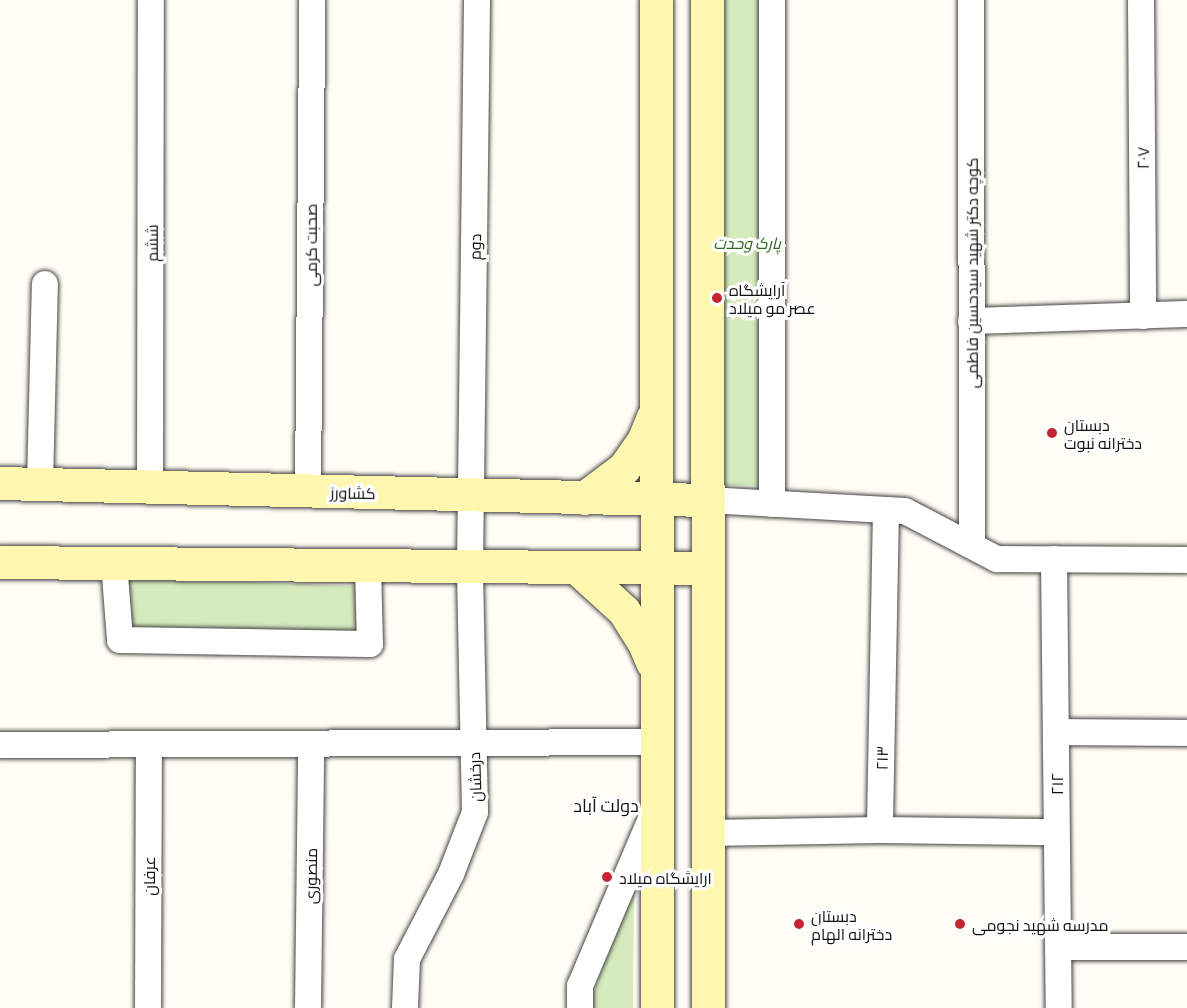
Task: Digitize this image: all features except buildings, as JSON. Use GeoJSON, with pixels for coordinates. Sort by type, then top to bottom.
{"type":"FeatureCollection","features":[{"type":"Feature","properties":{"kind":"street","name":"ششم"},"geometry":{"type":"LineString","coordinates":[[150,486],[151,0]]}},
{"type":"Feature","properties":{"kind":"street","name":"صحبت کرمی"},"geometry":{"type":"LineString","coordinates":[[308,490],[312,0]]}},
{"type":"Feature","properties":{"kind":"street","name":"دوم"},"geometry":{"type":"LineString","coordinates":[[470,566],[477,0]]}},
{"type":"Feature","properties":{"kind":"street"},"geometry":{"type":"LineString","coordinates":[[656,0],[657,1008]]}},
{"type":"Feature","properties":{"kind":"street"},"geometry":{"type":"LineString","coordinates":[[707,0],[708,1008]]}},
{"type":"Feature","properties":{"kind":"street"},"geometry":{"type":"LineString","coordinates":[[772,0],[772,504]]}},
{"type":"Feature","properties":{"kind":"street","name":"کوچه دکتر شهید سیدحسین فاطمی"},"geometry":{"type":"LineString","coordinates":[[971,0],[972,545]]}},
{"type":"Feature","properties":{"kind":"street","name":"۲۰۷"},"geometry":{"type":"LineString","coordinates":[[1142,0],[1143,316]]}},
{"type":"Feature","properties":{"kind":"street"},"geometry":{"type":"LineString","coordinates":[[40,484],[45,284]]}},
{"type":"Feature","properties":{"kind":"street"},"geometry":{"type":"LineString","coordinates":[[971,321],[1187,315]]}},
{"type":"Feature","properties":{"kind":"street"},"geometry":{"type":"LineString","coordinates":[[584,498],[612,479],[635,454],[651,423],[656,406]]}},
{"type":"Feature","properties":{"kind":"street","name":"کشاورز"},"geometry":{"type":"LineString","coordinates":[[0,483],[707,500]]}},
{"type":"Feature","properties":{"kind":"street"},"geometry":{"type":"LineString","coordinates":[[707,500],[905,511],[997,559],[1187,560]]}},
{"type":"Feature","properties":{"kind":"street","name":"۲۱۳"},"geometry":{"type":"LineString","coordinates":[[880,830],[886,510]]}},
{"type":"Feature","properties":{"kind":"street","name":"۲۱۲"},"geometry":{"type":"LineString","coordinates":[[1054,559],[1059,1008]]}},
{"type":"Feature","properties":{"kind":"street"},"geometry":{"type":"LineString","coordinates":[[0,562],[707,568]]}},
{"type":"Feature","properties":{"kind":"street"},"geometry":{"type":"LineString","coordinates":[[114,563],[120,640],[370,644],[368,565]]}},
{"type":"Feature","properties":{"kind":"street","name":"درخشان"},"geometry":{"type":"LineString","coordinates":[[405,1008],[407,959],[451,874],[475,812],[470,566]]}},
{"type":"Feature","properties":{"kind":"street"},"geometry":{"type":"LineString","coordinates":[[576,567],[624,611],[644,643],[656,679]]}},
{"type":"Feature","properties":{"kind":"street"},"geometry":{"type":"LineString","coordinates":[[1056,732],[1187,733]]}},
{"type":"Feature","properties":{"kind":"street"},"geometry":{"type":"LineString","coordinates":[[0,745],[656,742]]}},
{"type":"Feature","properties":{"kind":"street","name":"عرفان"},"geometry":{"type":"LineString","coordinates":[[148,1008],[149,744]]}},
{"type":"Feature","properties":{"kind":"street","name":"منصوری"},"geometry":{"type":"LineString","coordinates":[[308,1008],[311,744]]}},
{"type":"Feature","properties":{"kind":"street"},"geometry":{"type":"LineString","coordinates":[[580,1008],[580,986],[656,806]]}},
{"type":"Feature","properties":{"kind":"street"},"geometry":{"type":"LineString","coordinates":[[708,833],[880,830],[1056,832]]}},
{"type":"Feature","properties":{"kind":"street"},"geometry":{"type":"LineString","coordinates":[[1058,946],[1187,947]]}},
{"type":"Feature","properties":{"kind":"green space","name":"پارک وحدت"},"geometry":{"type":"Polygon","coordinates":[[[719,0],[774,0],[774,485],[719,485],[719,0]]]}},
{"type":"Feature","properties":{"kind":"green space"},"geometry":{"type":"Polygon","coordinates":[[[128,578],[366,586],[364,641],[126,633],[128,578]]]}},
{"type":"Feature","properties":{"kind":"green space"},"geometry":{"type":"Polygon","coordinates":[[[634,872],[633,1008],[590,1008],[590,1004],[634,872]]]}},
{"type":"Feature","properties":{"kind":"place","name":"آرایشگاه عصر مو میلاد"},"geometry":{"type":"Point","coordinates":[717,298]}},
{"type":"Feature","properties":{"kind":"place","name":"دبستان دخترانه نبوت"},"geometry":{"type":"Point","coordinates":[1052,433]}},
{"type":"Feature","properties":{"kind":"place","name":"ارایشگاه میلاد"},"geometry":{"type":"Point","coordinates":[607,877]}},
{"type":"Feature","properties":{"kind":"place","name":"دبستان دخترانه الهام"},"geometry":{"type":"Point","coordinates":[799,924]}},
{"type":"Feature","properties":{"kind":"place","name":"مدرسه شهید نجومی"},"geometry":{"type":"Point","coordinates":[960,924]}},
{"type":"Feature","properties":{"kind":"district","name":"دولت آباد"},"geometry":{"type":"Point","coordinates":[606,805]}}]}
